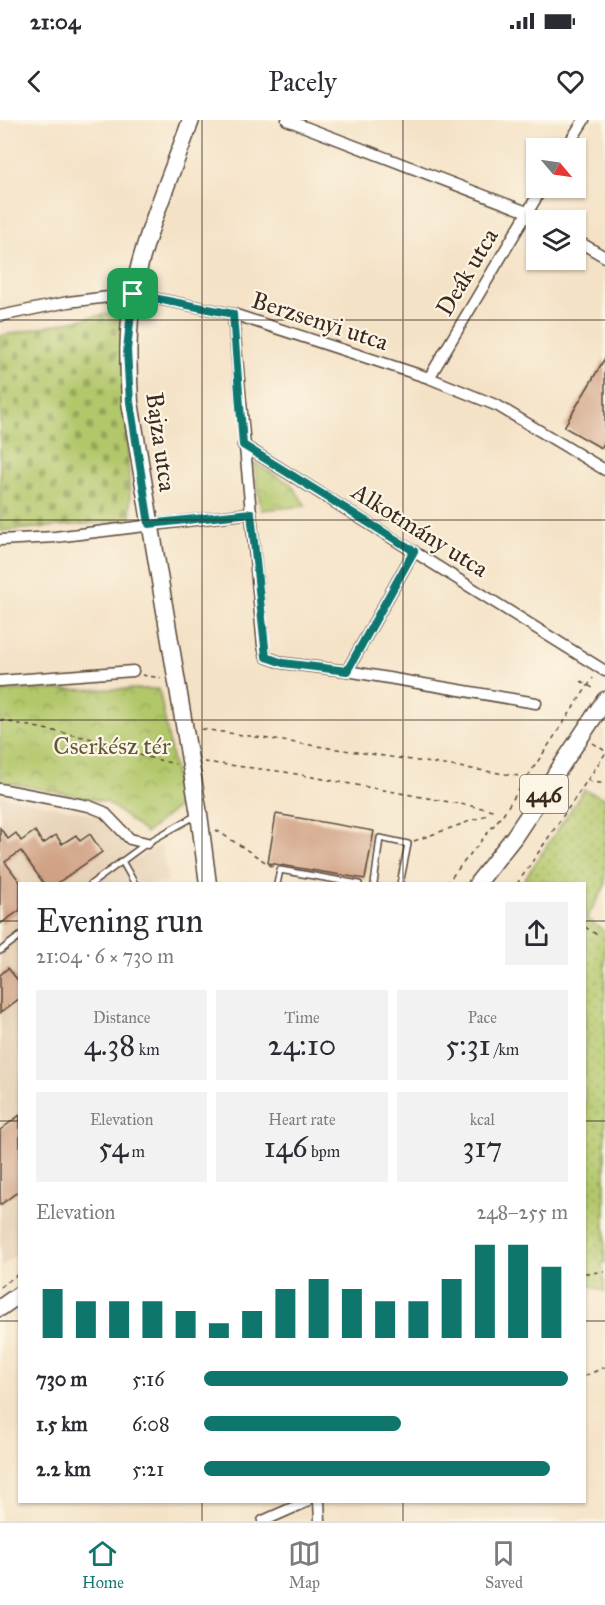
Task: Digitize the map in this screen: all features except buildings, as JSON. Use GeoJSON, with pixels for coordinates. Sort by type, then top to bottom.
{"type":"FeatureCollection","features":[{"type":"Feature","properties":{"kind":"main road","name":"Bajza utca"},"geometry":{"type":"LineString","coordinates":[[191,120],[151,234],[133,294],[127,350],[130,402],[200,816],[208,882]]}},
{"type":"Feature","properties":{"kind":"main road","name":"446"},"geometry":{"type":"LineString","coordinates":[[479,882],[526,820],[601,695]]}},
{"type":"Feature","properties":{"kind":"main road"},"geometry":{"type":"LineString","coordinates":[[0,1308],[18,1295]]}},
{"type":"Feature","properties":{"kind":"street"},"geometry":{"type":"LineString","coordinates":[[287,120],[526,212]]}},
{"type":"Feature","properties":{"kind":"street"},"geometry":{"type":"LineString","coordinates":[[572,138],[584,120]]}},
{"type":"Feature","properties":{"kind":"street","name":"Deák utca"},"geometry":{"type":"LineString","coordinates":[[429,378],[526,214]]}},
{"type":"Feature","properties":{"kind":"street"},"geometry":{"type":"LineString","coordinates":[[586,246],[605,257]]}},
{"type":"Feature","properties":{"kind":"street","name":"Berzsenyi utca"},"geometry":{"type":"LineString","coordinates":[[0,316],[68,302],[133,294],[233,314],[429,378],[498,406],[605,470]]}},
{"type":"Feature","properties":{"kind":"street"},"geometry":{"type":"LineString","coordinates":[[233,314],[243,445],[266,657],[283,663],[347,671],[536,704]]}},
{"type":"Feature","properties":{"kind":"street","name":"Alkotmány utca"},"geometry":{"type":"LineString","coordinates":[[243,445],[602,669]]}},
{"type":"Feature","properties":{"kind":"street"},"geometry":{"type":"LineString","coordinates":[[0,540],[55,537],[251,513]]}},
{"type":"Feature","properties":{"kind":"street"},"geometry":{"type":"LineString","coordinates":[[347,671],[414,551]]}},
{"type":"Feature","properties":{"kind":"street"},"geometry":{"type":"LineString","coordinates":[[0,681],[133,671]]}},
{"type":"Feature","properties":{"kind":"street"},"geometry":{"type":"LineString","coordinates":[[0,789],[88,806],[104,812],[130,839],[147,843]]}},
{"type":"Feature","properties":{"kind":"street"},"geometry":{"type":"LineString","coordinates":[[262,1521],[304,1503]]}},
{"type":"Feature","properties":{"kind":"street"},"geometry":{"type":"LineString","coordinates":[[319,1503],[320,1521]]}},
{"type":"Feature","properties":{"kind":"lane"},"geometry":{"type":"LineString","coordinates":[[95,882],[147,843],[200,816]]}},
{"type":"Feature","properties":{"kind":"lane"},"geometry":{"type":"LineString","coordinates":[[374,882],[380,838],[408,844],[400,882]]}},
{"type":"Feature","properties":{"kind":"lane"},"geometry":{"type":"LineString","coordinates":[[122,861],[134,882]]}},
{"type":"Feature","properties":{"kind":"lane"},"geometry":{"type":"LineString","coordinates":[[277,882],[280,870],[348,882]]}},
{"type":"Feature","properties":{"kind":"lane"},"geometry":{"type":"LineString","coordinates":[[1,947],[18,937]]}},
{"type":"Feature","properties":{"kind":"path"},"geometry":{"type":"LineString","coordinates":[[448,882],[503,814],[588,685],[602,669]]}},
{"type":"Feature","properties":{"kind":"path"},"geometry":{"type":"LineString","coordinates":[[133,671],[154,678],[176,677]]}},
{"type":"Feature","properties":{"kind":"path"},"geometry":{"type":"LineString","coordinates":[[582,681],[601,695]]}},
{"type":"Feature","properties":{"kind":"path"},"geometry":{"type":"LineString","coordinates":[[0,720],[93,739],[159,761]]}},
{"type":"Feature","properties":{"kind":"path"},"geometry":{"type":"LineString","coordinates":[[202,729],[519,776]]}},
{"type":"Feature","properties":{"kind":"path"},"geometry":{"type":"LineString","coordinates":[[518,882],[605,754]]}},
{"type":"Feature","properties":{"kind":"path"},"geometry":{"type":"LineString","coordinates":[[217,763],[285,772],[493,810]]}},
{"type":"Feature","properties":{"kind":"path"},"geometry":{"type":"LineString","coordinates":[[586,781],[605,784]]}},
{"type":"Feature","properties":{"kind":"path"},"geometry":{"type":"LineString","coordinates":[[408,844],[490,814]]}},
{"type":"Feature","properties":{"kind":"path"},"geometry":{"type":"LineString","coordinates":[[200,816],[265,860],[267,865],[280,870]]}},
{"type":"Feature","properties":{"kind":"path"},"geometry":{"type":"LineString","coordinates":[[586,928],[600,937]]}},
{"type":"Feature","properties":{"kind":"path"},"geometry":{"type":"LineString","coordinates":[[586,1273],[604,1272]]}},
{"type":"Feature","properties":{"kind":"path"},"geometry":{"type":"LineString","coordinates":[[0,1287],[18,1274]]}},
{"type":"Feature","properties":{"kind":"path"},"geometry":{"type":"LineString","coordinates":[[586,1376],[605,1367]]}},
{"type":"Feature","properties":{"kind":"shaded area"},"geometry":{"type":"Polygon","coordinates":[[[0,796],[97,815],[137,859],[155,847],[161,846],[169,882],[18,882],[18,1254],[0,1267],[0,796]]]}},
{"type":"Feature","properties":{"kind":"green space"},"geometry":{"type":"Polygon","coordinates":[[[121,311],[131,520],[0,531],[0,336],[121,311]]]}},
{"type":"Feature","properties":{"kind":"green space"},"geometry":{"type":"Polygon","coordinates":[[[254,463],[291,484],[306,506],[261,510],[254,463]]]}},
{"type":"Feature","properties":{"kind":"green space","name":"Cserkész tér"},"geometry":{"type":"Polygon","coordinates":[[[159,689],[181,804],[146,833],[107,802],[0,781],[0,690],[159,689]]]}},
{"type":"Feature","properties":{"kind":"green space"},"geometry":{"type":"Polygon","coordinates":[[[584,790],[605,798],[605,886],[587,918],[605,932],[605,1263],[602,1263],[605,1292],[586,1283],[586,882],[523,882],[584,790]]]}},
{"type":"Feature","properties":{"kind":"route"},"geometry":{"type":"LineString","coordinates":[[133,294],[233,314],[243,445],[414,551],[347,671],[283,663],[266,657],[263,646],[251,513],[149,524],[130,402],[127,350],[133,294]]}}]}
